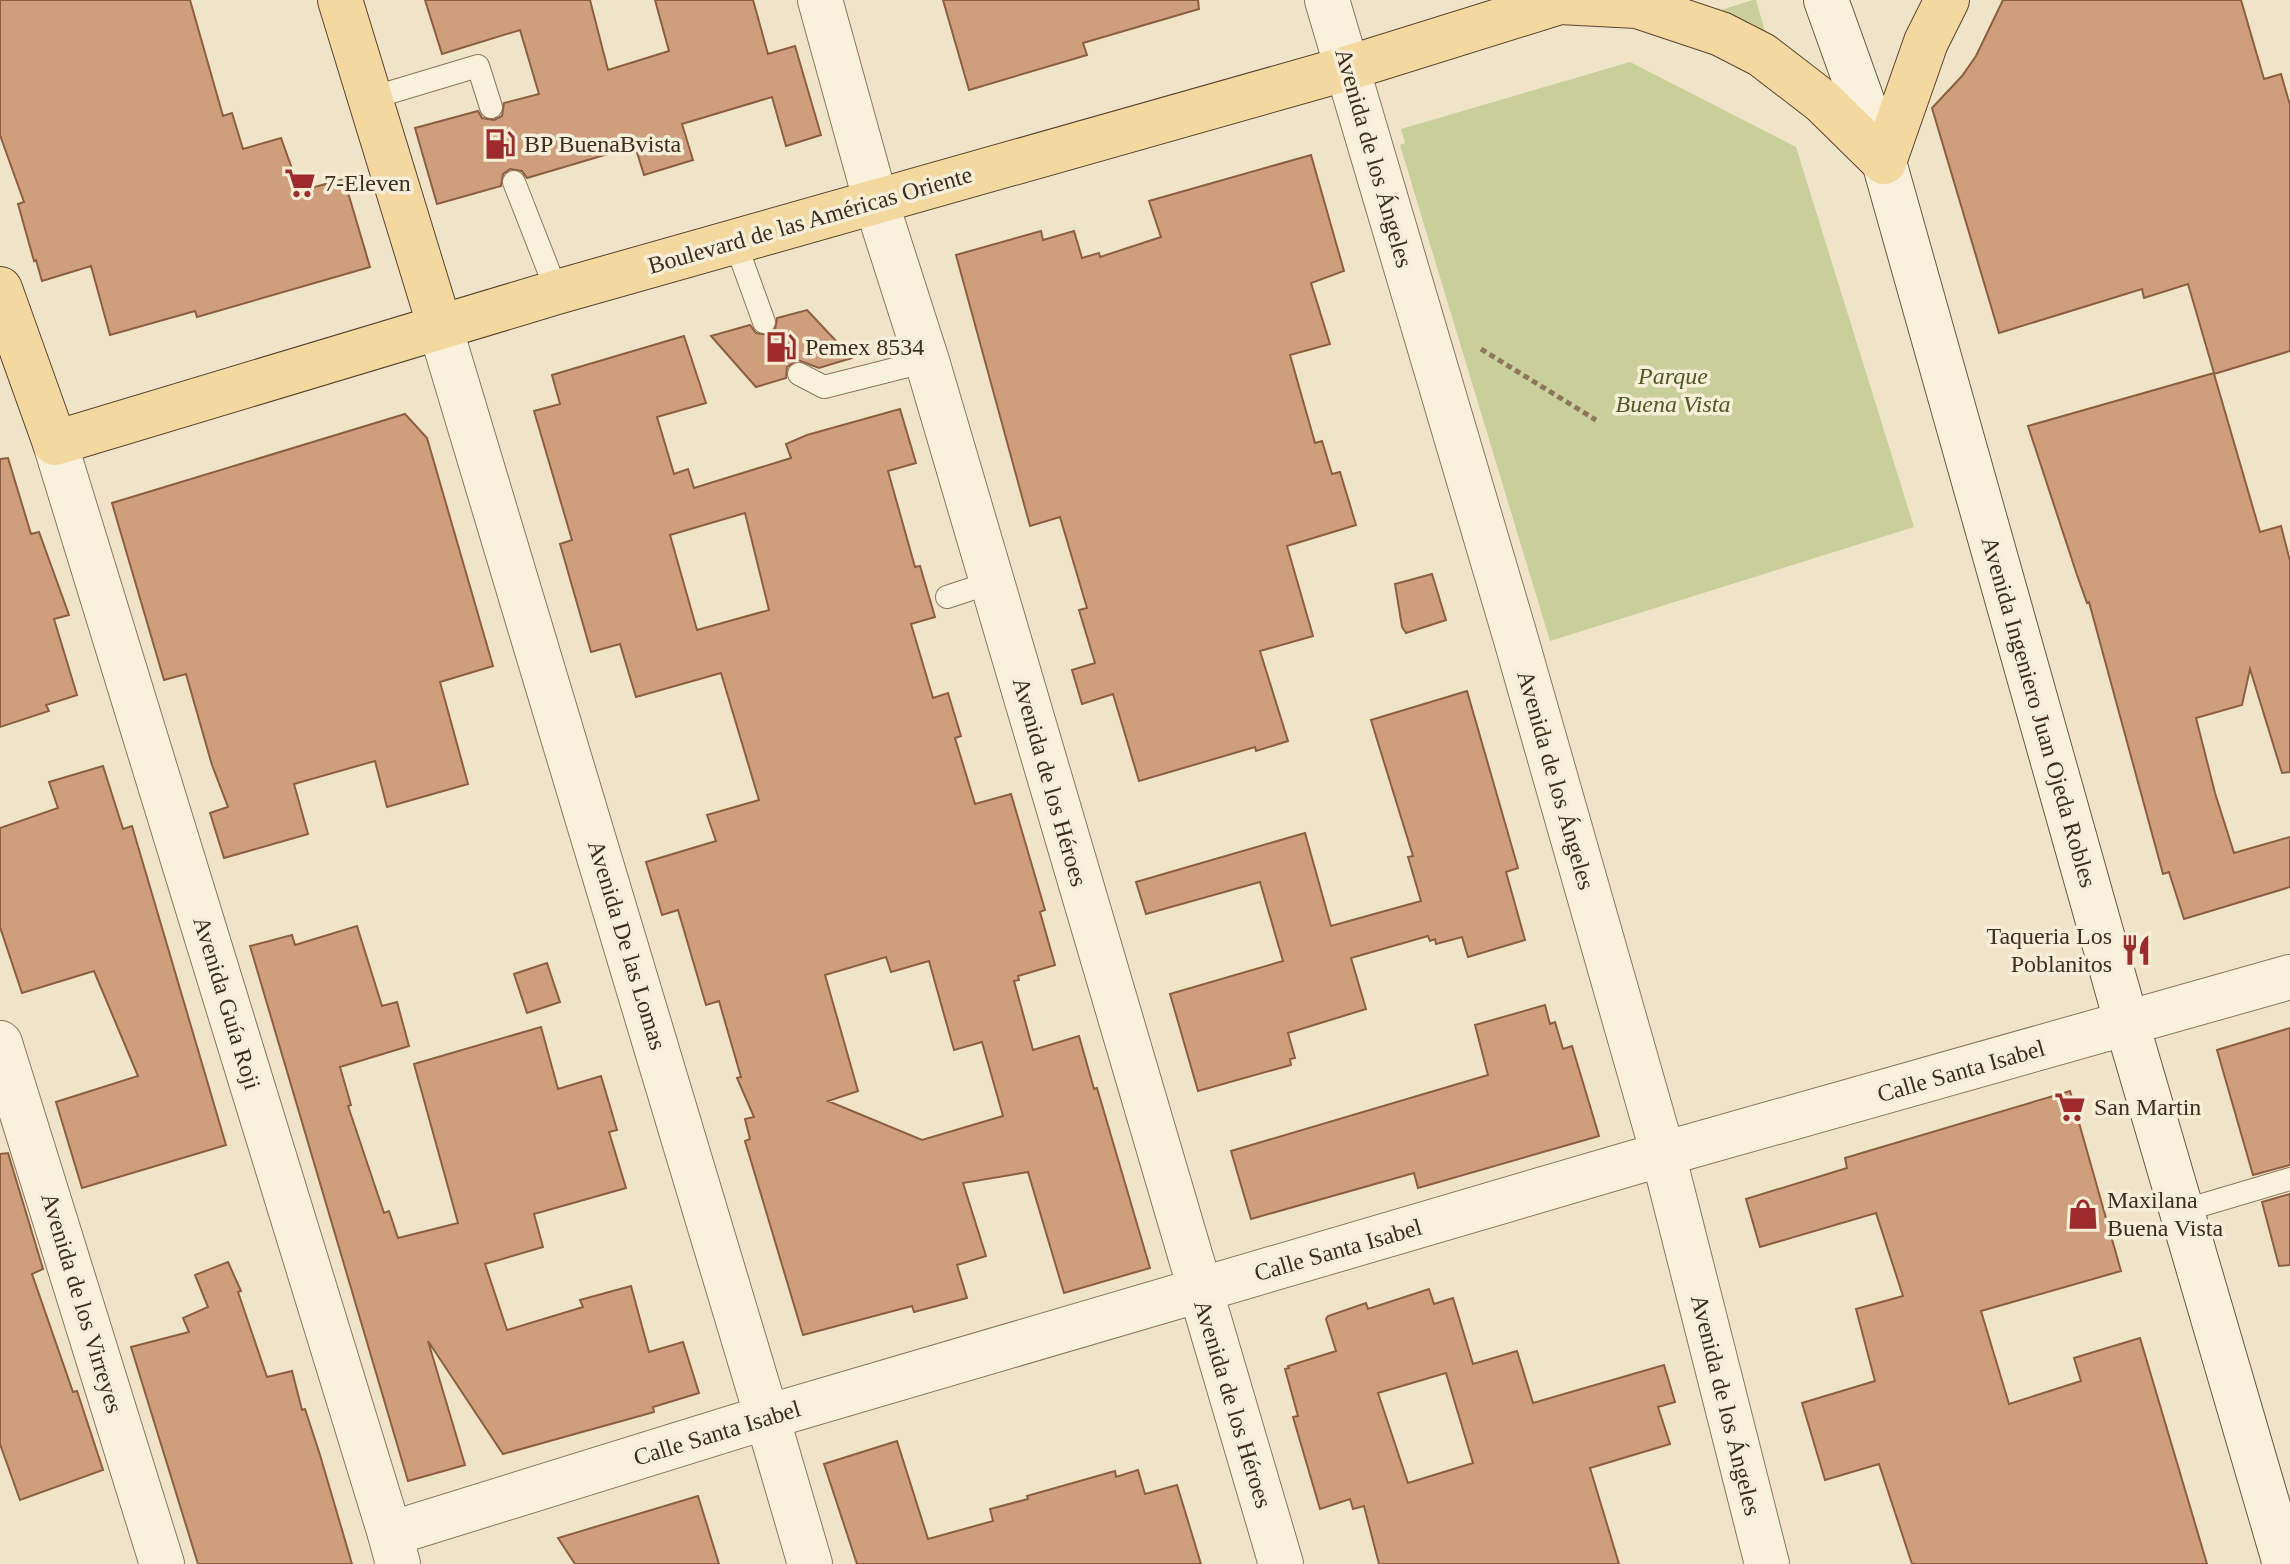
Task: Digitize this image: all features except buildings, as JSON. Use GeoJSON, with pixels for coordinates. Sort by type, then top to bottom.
{"type":"FeatureCollection","features":[{"type":"Feature","properties":{"kind":"main road"},"geometry":{"type":"LineString","coordinates":[[340,0],[440,327]]}},
{"type":"Feature","properties":{"kind":"main road"},"geometry":{"type":"LineString","coordinates":[[1562,1],[1637,6],[1721,34],[1762,55],[1823,102],[1884,162],[1926,42],[1947,0]]}},
{"type":"Feature","properties":{"kind":"main road","name":"Boulevard de las Américas Oriente"},"geometry":{"type":"LineString","coordinates":[[55,443],[557,292],[1348,68],[1562,1]]}},
{"type":"Feature","properties":{"kind":"main road"},"geometry":{"type":"LineString","coordinates":[[0,289],[12,352],[55,443]]}},
{"type":"Feature","properties":{"kind":"street","name":"Avenida de los Héroes"},"geometry":{"type":"LineString","coordinates":[[820,0],[876,202],[927,361],[1281,1564]]}},
{"type":"Feature","properties":{"kind":"street","name":"Avenida de los Ángeles"},"geometry":{"type":"LineString","coordinates":[[1327,0],[1663,1154],[1767,1564]]}},
{"type":"Feature","properties":{"kind":"street","name":"Avenida Ingeniero Juan Ojeda Robles"},"geometry":{"type":"LineString","coordinates":[[1826,0],[1884,162],[2127,1024],[2285,1564]]}},
{"type":"Feature","properties":{"kind":"street","name":"Avenida De las Lomas"},"geometry":{"type":"LineString","coordinates":[[440,327],[810,1564]]}},
{"type":"Feature","properties":{"kind":"street","name":"Avenida Guía Roji"},"geometry":{"type":"LineString","coordinates":[[55,443],[394,1549]]}},
{"type":"Feature","properties":{"kind":"street","name":"Calle Santa Isabel"},"geometry":{"type":"LineString","coordinates":[[394,1549],[767,1417],[1663,1154],[2290,977]]}},
{"type":"Feature","properties":{"kind":"street","name":"Avenida de los Virreyes"},"geometry":{"type":"LineString","coordinates":[[0,1043],[162,1564]]}},
{"type":"Feature","properties":{"kind":"lane"},"geometry":{"type":"LineString","coordinates":[[368,99],[478,66],[491,107]]}},
{"type":"Feature","properties":{"kind":"lane"},"geometry":{"type":"LineString","coordinates":[[514,182],[557,292]]}},
{"type":"Feature","properties":{"kind":"lane"},"geometry":{"type":"LineString","coordinates":[[735,242],[764,322]]}},
{"type":"Feature","properties":{"kind":"lane"},"geometry":{"type":"LineString","coordinates":[[799,374],[824,387],[927,361]]}},
{"type":"Feature","properties":{"kind":"lane"},"geometry":{"type":"LineString","coordinates":[[947,597],[992,582]]}},
{"type":"Feature","properties":{"kind":"lane"},"geometry":{"type":"LineString","coordinates":[[2182,1211],[2290,1179]]}},
{"type":"Feature","properties":{"kind":"path"},"geometry":{"type":"LineString","coordinates":[[1481,349],[1596,420]]}},
{"type":"Feature","properties":{"kind":"green space"},"geometry":{"type":"Polygon","coordinates":[[[1753,0],[1756,0],[1769,45],[1701,16],[1753,0]]]}},
{"type":"Feature","properties":{"kind":"green space","name":"Parque Buena Vista"},"geometry":{"type":"Polygon","coordinates":[[[1630,62],[1796,147],[1914,527],[1550,641],[1400,145],[1405,143],[1401,129],[1630,62]]]}},
{"type":"Feature","properties":{"kind":"place","name":"BP BuenaBvista"},"geometry":{"type":"Point","coordinates":[500,144]}},
{"type":"Feature","properties":{"kind":"place","name":"7-Eleven"},"geometry":{"type":"Point","coordinates":[300,183]}},
{"type":"Feature","properties":{"kind":"place","name":"Pemex 8534"},"geometry":{"type":"Point","coordinates":[781,347]}},
{"type":"Feature","properties":{"kind":"place","name":"Taqueria Los Poblanitos"},"geometry":{"type":"Point","coordinates":[2136,950]}},
{"type":"Feature","properties":{"kind":"place","name":"San Martin"},"geometry":{"type":"Point","coordinates":[2070,1107]}},
{"type":"Feature","properties":{"kind":"place","name":"Maxilana Buena Vista"},"geometry":{"type":"Point","coordinates":[2083,1214]}}]}
